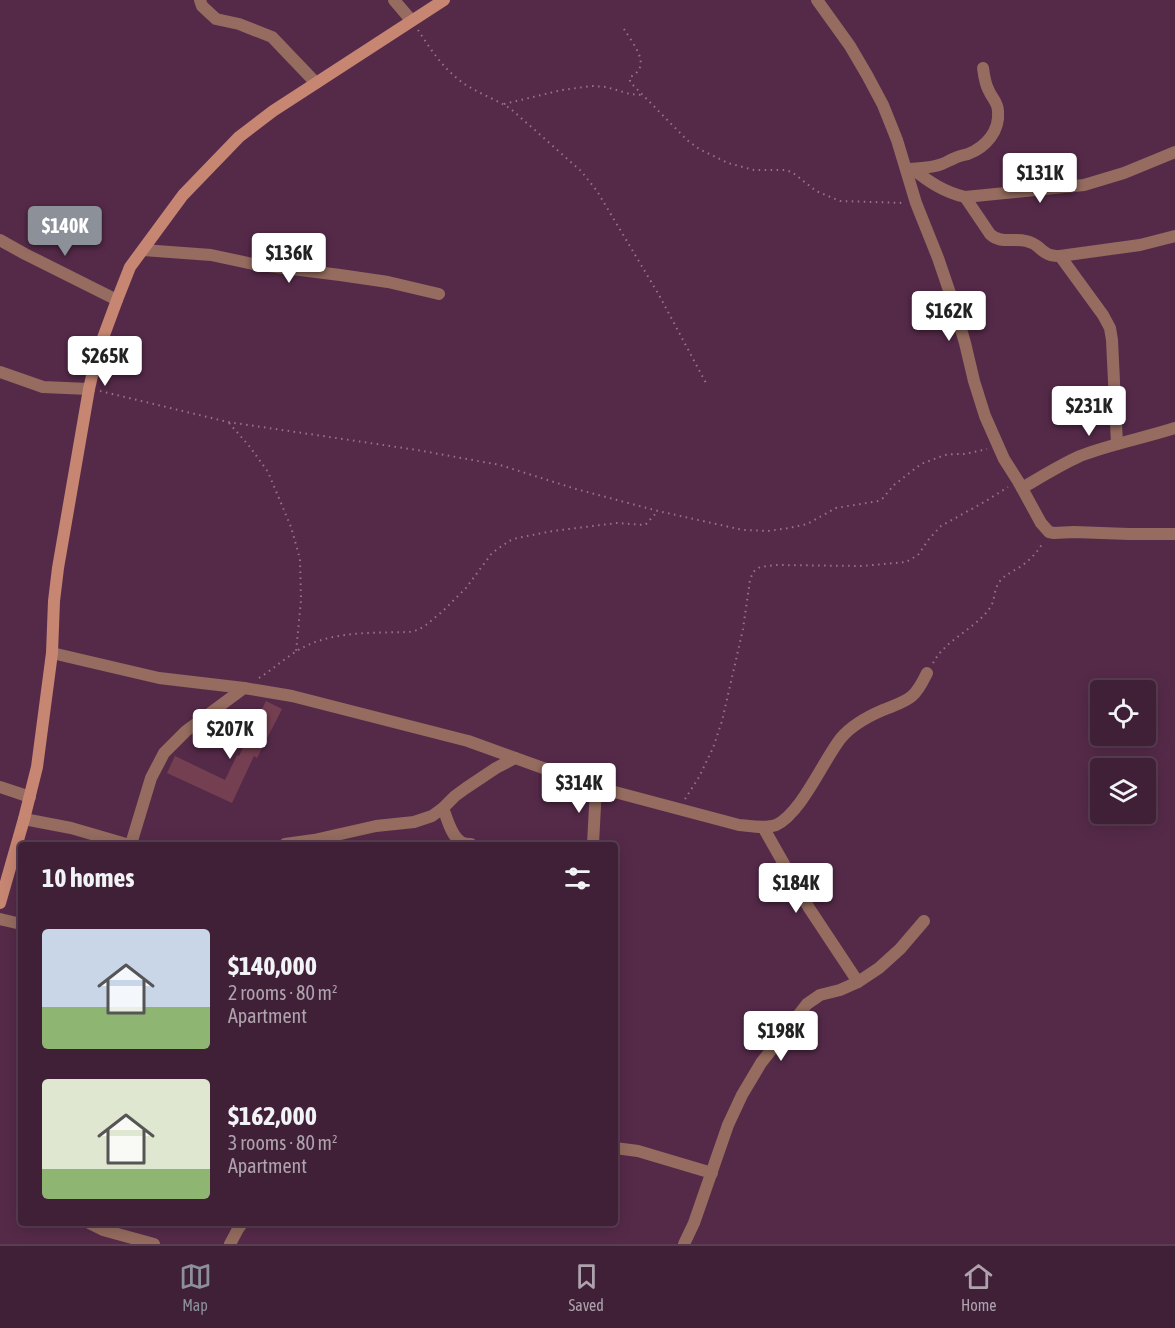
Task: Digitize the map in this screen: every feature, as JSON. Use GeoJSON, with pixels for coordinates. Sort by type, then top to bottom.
{"type":"FeatureCollection","features":[{"type":"Feature","properties":{"kind":"main road"},"geometry":{"type":"LineString","coordinates":[[1,895],[37,767],[52,653],[58,568],[89,389],[98,354],[130,267],[183,195],[239,137],[273,111],[444,0]]}},
{"type":"Feature","properties":{"kind":"street"},"geometry":{"type":"LineString","coordinates":[[200,0],[202,6],[216,19],[239,24],[272,37],[316,83]]}},
{"type":"Feature","properties":{"kind":"street"},"geometry":{"type":"LineString","coordinates":[[394,0],[411,20]]}},
{"type":"Feature","properties":{"kind":"street"},"geometry":{"type":"LineString","coordinates":[[818,0],[850,46],[883,105],[909,169],[916,203],[949,291],[987,422],[996,444],[1041,523],[1049,532],[1175,534]]}},
{"type":"Feature","properties":{"kind":"street"},"geometry":{"type":"LineString","coordinates":[[909,169],[944,164],[979,148],[988,141],[996,127],[998,111],[997,104],[987,89],[983,68]]}},
{"type":"Feature","properties":{"kind":"street"},"geometry":{"type":"LineString","coordinates":[[909,169],[936,187],[965,197],[1084,184],[1124,173],[1175,152]]}},
{"type":"Feature","properties":{"kind":"street"},"geometry":{"type":"LineString","coordinates":[[965,197],[995,238],[1030,242],[1037,244],[1045,253],[1060,256],[1140,245],[1175,236]]}},
{"type":"Feature","properties":{"kind":"street"},"geometry":{"type":"LineString","coordinates":[[0,240],[117,300]]}},
{"type":"Feature","properties":{"kind":"street"},"geometry":{"type":"LineString","coordinates":[[143,250],[211,255],[253,264],[340,274],[439,294]]}},
{"type":"Feature","properties":{"kind":"street"},"geometry":{"type":"LineString","coordinates":[[1060,256],[1110,328],[1117,444]]}},
{"type":"Feature","properties":{"kind":"street"},"geometry":{"type":"LineString","coordinates":[[0,372],[44,387],[89,389]]}},
{"type":"Feature","properties":{"kind":"street"},"geometry":{"type":"LineString","coordinates":[[1020,484],[1082,456],[1175,428]]}},
{"type":"Feature","properties":{"kind":"street"},"geometry":{"type":"LineString","coordinates":[[52,653],[159,678],[292,696],[468,741],[596,787],[739,825],[763,827],[776,825],[790,815],[849,729],[911,697],[927,673]]}},
{"type":"Feature","properties":{"kind":"street"},"geometry":{"type":"LineString","coordinates":[[130,842],[150,778],[164,753],[186,731],[244,688]]}},
{"type":"Feature","properties":{"kind":"street"},"geometry":{"type":"LineString","coordinates":[[298,842],[376,826],[414,822],[432,816],[466,788],[515,758]]}},
{"type":"Feature","properties":{"kind":"street"},"geometry":{"type":"LineString","coordinates":[[592,842],[596,787]]}},
{"type":"Feature","properties":{"kind":"street"},"geometry":{"type":"LineString","coordinates":[[0,788],[30,797]]}},
{"type":"Feature","properties":{"kind":"street"},"geometry":{"type":"LineString","coordinates":[[443,808],[454,834],[462,842]]}},
{"type":"Feature","properties":{"kind":"street"},"geometry":{"type":"LineString","coordinates":[[24,819],[71,828],[122,842]]}},
{"type":"Feature","properties":{"kind":"street"},"geometry":{"type":"LineString","coordinates":[[763,827],[815,917],[858,982]]}},
{"type":"Feature","properties":{"kind":"street"},"geometry":{"type":"LineString","coordinates":[[0,919],[18,923]]}},
{"type":"Feature","properties":{"kind":"street"},"geometry":{"type":"LineString","coordinates":[[684,1244],[694,1223],[728,1125],[761,1063],[807,1004],[820,995],[858,982],[879,968],[900,950],[924,921]]}},
{"type":"Feature","properties":{"kind":"street"},"geometry":{"type":"LineString","coordinates":[[618,1148],[638,1151],[712,1173]]}},
{"type":"Feature","properties":{"kind":"street"},"geometry":{"type":"LineString","coordinates":[[95,1226],[154,1244]]}},
{"type":"Feature","properties":{"kind":"street"},"geometry":{"type":"LineString","coordinates":[[230,1244],[240,1226]]}},
{"type":"Feature","properties":{"kind":"path"},"geometry":{"type":"LineString","coordinates":[[411,20],[439,61],[461,82],[504,104],[523,119],[581,171],[597,190],[707,385]]}},
{"type":"Feature","properties":{"kind":"path"},"geometry":{"type":"LineString","coordinates":[[624,29],[640,55],[641,62],[639,71],[630,77],[630,82],[687,140],[699,149],[728,163],[754,170],[792,172],[816,191],[840,201],[916,203]]}},
{"type":"Feature","properties":{"kind":"path"},"geometry":{"type":"LineString","coordinates":[[504,104],[562,90],[592,86],[644,96]]}},
{"type":"Feature","properties":{"kind":"path"},"geometry":{"type":"LineString","coordinates":[[89,389],[228,422],[417,450],[500,465],[658,511],[743,530],[768,531],[789,528],[807,524],[836,508],[878,501],[921,464],[945,455],[974,453],[996,444]]}},
{"type":"Feature","properties":{"kind":"path"},"geometry":{"type":"LineString","coordinates":[[228,422],[268,472],[291,527],[300,559],[301,600],[296,652]]}},
{"type":"Feature","properties":{"kind":"path"},"geometry":{"type":"LineString","coordinates":[[679,809],[699,777],[713,748],[722,721],[743,629],[753,572],[760,567],[775,565],[862,566],[906,562],[918,555],[941,526],[1020,484]]}},
{"type":"Feature","properties":{"kind":"path"},"geometry":{"type":"LineString","coordinates":[[244,688],[305,646],[332,637],[418,630],[443,612],[466,588],[492,553],[518,538],[617,523],[644,525],[658,511]]}},
{"type":"Feature","properties":{"kind":"path"},"geometry":{"type":"LineString","coordinates":[[927,673],[945,646],[990,608],[997,583],[1033,555],[1049,532]]}},
{"type":"Feature","properties":{"kind":"building"},"geometry":{"type":"Polygon","coordinates":[[[266,701],[282,709],[257,758],[254,756],[232,803],[167,773],[175,756],[225,780],[266,701]]]}}]}
